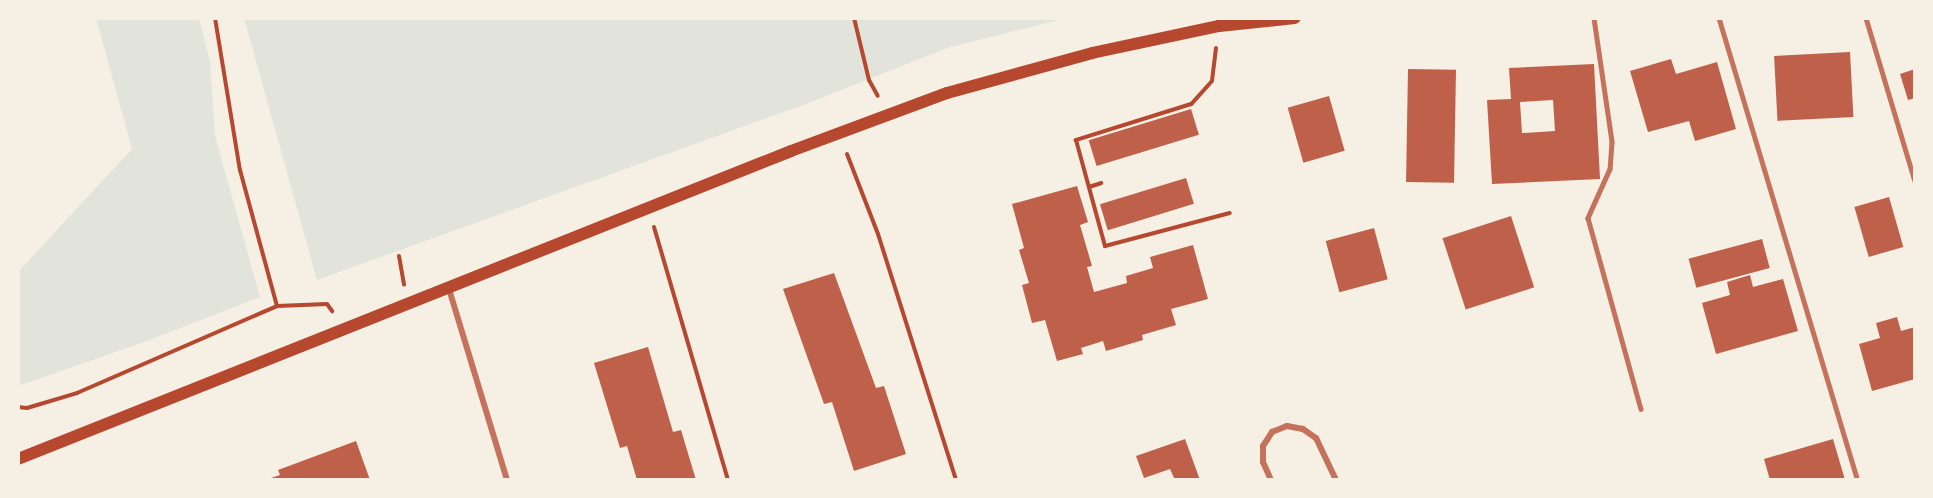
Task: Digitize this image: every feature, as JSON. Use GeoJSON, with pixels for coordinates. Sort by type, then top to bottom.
{"type":"FeatureCollection","features":[{"type":"Feature","properties":{"kind":"main road"},"geometry":{"type":"LineString","coordinates":[[18,459],[347,330],[649,207],[947,93],[1092,52],[1219,26],[1295,18]]}},
{"type":"Feature","properties":{"kind":"street"},"geometry":{"type":"LineString","coordinates":[[449,289],[507,480]]}},
{"type":"Feature","properties":{"kind":"street"},"geometry":{"type":"LineString","coordinates":[[1271,480],[1263,462],[1263,446],[1272,432],[1287,426],[1303,429],[1316,438],[1336,480]]}},
{"type":"Feature","properties":{"kind":"lane"},"geometry":{"type":"LineString","coordinates":[[1594,18],[1612,142],[1610,169],[1588,218],[1641,409]]}},
{"type":"Feature","properties":{"kind":"lane"},"geometry":{"type":"LineString","coordinates":[[1719,18],[1858,480]]}},
{"type":"Feature","properties":{"kind":"lane"},"geometry":{"type":"LineString","coordinates":[[1866,18],[1915,180]]}},
{"type":"Feature","properties":{"kind":"path"},"geometry":{"type":"LineString","coordinates":[[215,18],[240,170],[278,306]]}},
{"type":"Feature","properties":{"kind":"path"},"geometry":{"type":"LineString","coordinates":[[854,18],[869,80],[889,114]]}},
{"type":"Feature","properties":{"kind":"path"},"geometry":{"type":"LineString","coordinates":[[1219,26],[1212,81],[1191,104],[1076,140],[1105,246],[1230,213]]}},
{"type":"Feature","properties":{"kind":"path"},"geometry":{"type":"LineString","coordinates":[[839,133],[878,234],[956,480]]}},
{"type":"Feature","properties":{"kind":"path"},"geometry":{"type":"LineString","coordinates":[[1089,187],[1101,183]]}},
{"type":"Feature","properties":{"kind":"path"},"geometry":{"type":"LineString","coordinates":[[649,207],[728,480]]}},
{"type":"Feature","properties":{"kind":"path"},"geometry":{"type":"LineString","coordinates":[[399,256],[401,270]]}},
{"type":"Feature","properties":{"kind":"path"},"geometry":{"type":"LineString","coordinates":[[18,407],[27,408],[77,393],[278,306],[327,304],[347,330]]}},
{"type":"Feature","properties":{"kind":"shaded area"},"geometry":{"type":"Polygon","coordinates":[[[96,18],[199,18],[210,62],[215,136],[260,297],[147,341],[18,386],[18,272],[132,149],[96,18]]]}},
{"type":"Feature","properties":{"kind":"shaded area"},"geometry":{"type":"Polygon","coordinates":[[[244,18],[1067,18],[950,47],[806,104],[317,280],[244,18]]]}},
{"type":"Feature","properties":{"kind":"building"},"geometry":{"type":"Polygon","coordinates":[[[1850,52],[1853,117],[1778,121],[1774,56],[1850,52]]]}},
{"type":"Feature","properties":{"kind":"building"},"geometry":{"type":"Polygon","coordinates":[[[1671,59],[1676,74],[1717,62],[1736,129],[1695,141],[1689,121],[1648,132],[1630,71],[1671,59]]]}},
{"type":"Feature","properties":{"kind":"building"},"geometry":{"type":"Polygon","coordinates":[[[1594,64],[1600,179],[1492,184],[1487,100],[1511,99],[1509,68],[1594,64]],[[1553,100],[1520,102],[1522,133],[1555,131],[1553,100]]]}},
{"type":"Feature","properties":{"kind":"building"},"geometry":{"type":"Polygon","coordinates":[[[1408,69],[1456,70],[1454,183],[1406,182],[1408,69]]]}},
{"type":"Feature","properties":{"kind":"building"},"geometry":{"type":"Polygon","coordinates":[[[1915,69],[1915,98],[1908,100],[1900,74],[1915,69]]]}},
{"type":"Feature","properties":{"kind":"building"},"geometry":{"type":"Polygon","coordinates":[[[1329,96],[1345,151],[1303,163],[1288,108],[1329,96]]]}},
{"type":"Feature","properties":{"kind":"building"},"geometry":{"type":"Polygon","coordinates":[[[1191,109],[1199,135],[1097,166],[1089,140],[1191,109]]]}},
{"type":"Feature","properties":{"kind":"building"},"geometry":{"type":"Polygon","coordinates":[[[1186,178],[1194,204],[1108,230],[1100,204],[1186,178]]]}},
{"type":"Feature","properties":{"kind":"building"},"geometry":{"type":"Polygon","coordinates":[[[1077,186],[1088,222],[1080,225],[1092,266],[1087,267],[1094,292],[1127,283],[1126,276],[1153,268],[1150,257],[1193,245],[1208,299],[1171,309],[1176,325],[1142,335],[1143,340],[1106,351],[1103,341],[1081,348],[1083,354],[1057,361],[1045,320],[1032,323],[1022,285],[1029,283],[1019,250],[1024,248],[1012,204],[1077,186]]]}},
{"type":"Feature","properties":{"kind":"building"},"geometry":{"type":"Polygon","coordinates":[[[1889,197],[1903,247],[1869,257],[1854,207],[1889,197]]]}},
{"type":"Feature","properties":{"kind":"building"},"geometry":{"type":"Polygon","coordinates":[[[1511,216],[1534,287],[1466,310],[1443,238],[1511,216]]]}},
{"type":"Feature","properties":{"kind":"building"},"geometry":{"type":"Polygon","coordinates":[[[1374,228],[1388,279],[1339,292],[1326,241],[1374,228]]]}},
{"type":"Feature","properties":{"kind":"building"},"geometry":{"type":"Polygon","coordinates":[[[1762,239],[1770,268],[1696,288],[1689,259],[1762,239]]]}},
{"type":"Feature","properties":{"kind":"building"},"geometry":{"type":"Polygon","coordinates":[[[834,273],[876,388],[884,386],[906,454],[854,471],[832,402],[824,404],[783,289],[834,273]]]}},
{"type":"Feature","properties":{"kind":"building"},"geometry":{"type":"Polygon","coordinates":[[[1750,275],[1753,287],[1783,279],[1798,331],[1716,354],[1702,303],[1730,295],[1727,282],[1750,275]]]}},
{"type":"Feature","properties":{"kind":"building"},"geometry":{"type":"Polygon","coordinates":[[[1897,317],[1901,331],[1915,327],[1915,379],[1872,391],[1859,344],[1880,338],[1876,323],[1897,317]]]}},
{"type":"Feature","properties":{"kind":"building"},"geometry":{"type":"Polygon","coordinates":[[[648,347],[673,432],[681,430],[696,480],[637,480],[627,446],[620,448],[594,363],[648,347]]]}},
{"type":"Feature","properties":{"kind":"building"},"geometry":{"type":"Polygon","coordinates":[[[1185,439],[1200,480],[1175,480],[1170,469],[1144,478],[1136,456],[1185,439]]]}},
{"type":"Feature","properties":{"kind":"building"},"geometry":{"type":"Polygon","coordinates":[[[1833,439],[1845,480],[1770,480],[1764,459],[1833,439]]]}},
{"type":"Feature","properties":{"kind":"building"},"geometry":{"type":"Polygon","coordinates":[[[356,441],[370,480],[265,480],[280,475],[278,470],[356,441]]]}}]}
